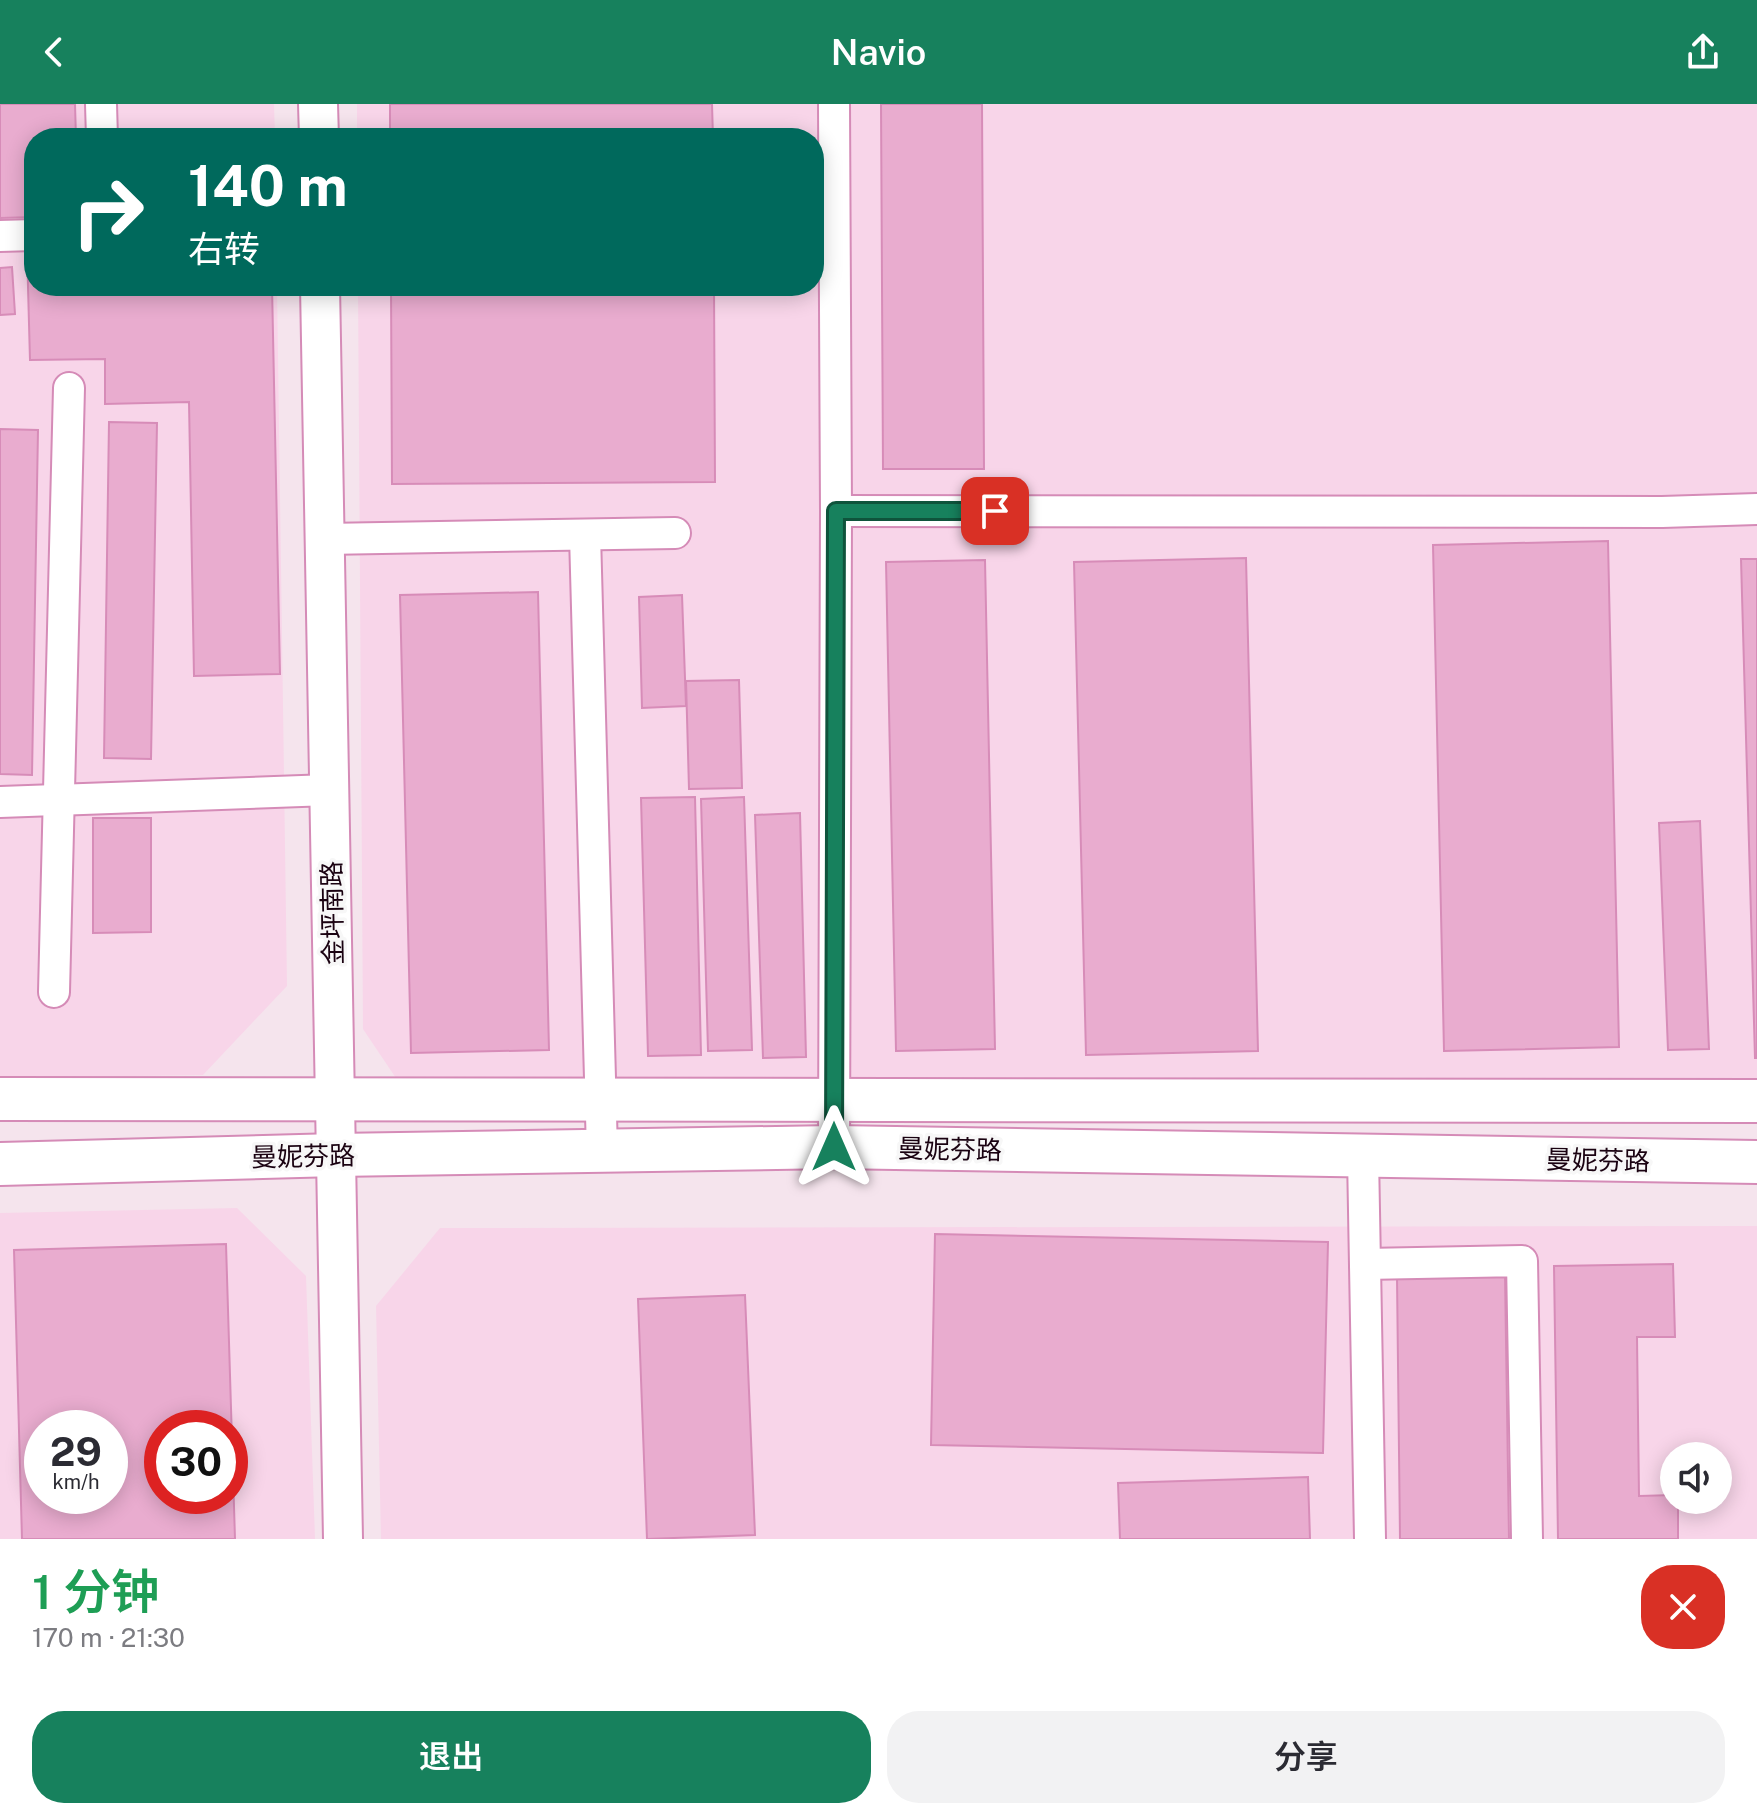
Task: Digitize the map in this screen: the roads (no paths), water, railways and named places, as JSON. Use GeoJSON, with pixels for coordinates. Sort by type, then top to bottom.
{"type":"FeatureCollection","features":[{"type":"Feature","properties":{"kind":"main road","name":"曼妮芬路"},"geometry":{"type":"LineString","coordinates":[[0,1099],[1757,1101]]}},
{"type":"Feature","properties":{"kind":"main road","name":"曼妮芬路"},"geometry":{"type":"LineString","coordinates":[[0,1164],[834,1147],[1757,1162]]}},
{"type":"Feature","properties":{"kind":"street"},"geometry":{"type":"LineString","coordinates":[[101,104],[102,128]]}},
{"type":"Feature","properties":{"kind":"street"},"geometry":{"type":"LineString","coordinates":[[318,104],[319,128]]}},
{"type":"Feature","properties":{"kind":"street"},"geometry":{"type":"LineString","coordinates":[[834,104],[834,1147]]}},
{"type":"Feature","properties":{"kind":"street"},"geometry":{"type":"LineString","coordinates":[[0,236],[24,235]]}},
{"type":"Feature","properties":{"kind":"street","name":"金坪南路"},"geometry":{"type":"LineString","coordinates":[[320,296],[343,1539]]}},
{"type":"Feature","properties":{"kind":"street"},"geometry":{"type":"LineString","coordinates":[[54,992],[69,388]]}},
{"type":"Feature","properties":{"kind":"street"},"geometry":{"type":"LineString","coordinates":[[836,511],[1662,512],[1757,509]]}},
{"type":"Feature","properties":{"kind":"street"},"geometry":{"type":"LineString","coordinates":[[325,539],[675,533]]}},
{"type":"Feature","properties":{"kind":"street"},"geometry":{"type":"LineString","coordinates":[[585,535],[602,1151]]}},
{"type":"Feature","properties":{"kind":"street"},"geometry":{"type":"LineString","coordinates":[[0,802],[329,790]]}},
{"type":"Feature","properties":{"kind":"street"},"geometry":{"type":"LineString","coordinates":[[1363,1156],[1370,1539]]}},
{"type":"Feature","properties":{"kind":"street"},"geometry":{"type":"LineString","coordinates":[[1365,1264],[1522,1261],[1527,1539]]}}]}
